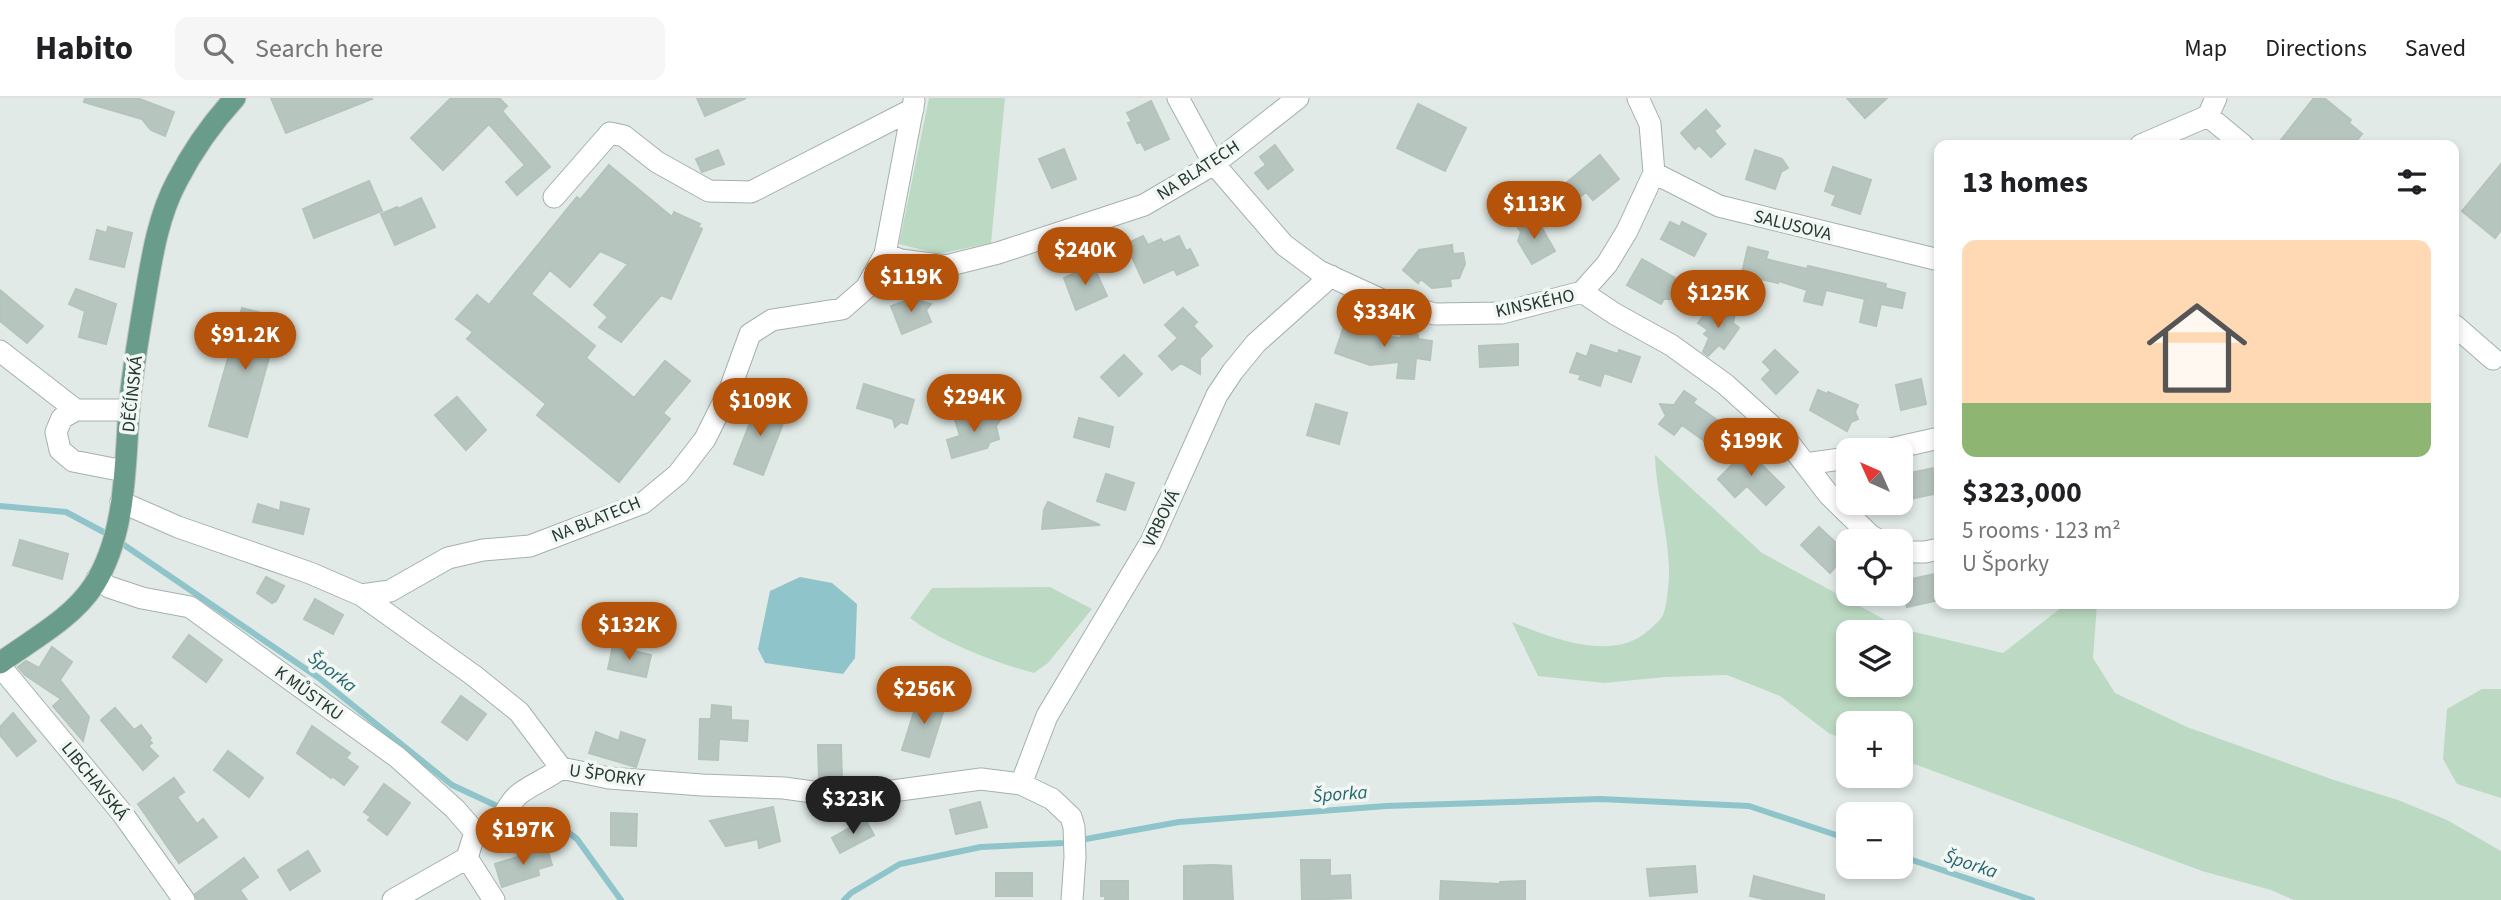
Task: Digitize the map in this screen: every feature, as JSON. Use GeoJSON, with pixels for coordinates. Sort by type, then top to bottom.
{"type":"FeatureCollection","features":[{"type":"Feature","properties":{"kind":"main road","name":"DĚČÍNSKÁ"},"geometry":{"type":"LineString","coordinates":[[0,665],[78,605],[97,579],[108,556],[120,510],[133,366],[155,244],[176,183],[210,126],[235,98]]}},
{"type":"Feature","properties":{"kind":"street","name":"KINSKÉHO"},"geometry":{"type":"LineString","coordinates":[[1178,98],[1213,164],[1284,245],[1319,271],[1382,300],[1435,314],[1502,313],[1582,292],[1671,345],[1725,384],[1786,439],[1829,495],[1864,529]]}},
{"type":"Feature","properties":{"kind":"street","name":"NA BLATECH"},"geometry":{"type":"LineString","coordinates":[[361,595],[390,591],[448,558],[483,550],[530,546],[643,502],[678,474],[705,439],[730,389],[750,334],[772,320],[842,309],[866,288],[893,257],[946,266],[998,253],[1144,205],[1213,164],[1298,98]]}},
{"type":"Feature","properties":{"kind":"street"},"geometry":{"type":"LineString","coordinates":[[1582,292],[1607,264],[1627,231],[1654,173],[1650,124],[1638,98]]}},
{"type":"Feature","properties":{"kind":"street"},"geometry":{"type":"LineString","coordinates":[[554,197],[610,133],[624,136],[657,162],[709,191],[751,192],[914,104]]}},
{"type":"Feature","properties":{"kind":"street"},"geometry":{"type":"LineString","coordinates":[[893,257],[914,104]]}},
{"type":"Feature","properties":{"kind":"street"},"geometry":{"type":"LineString","coordinates":[[2150,140],[2212,107],[2239,140]]}},
{"type":"Feature","properties":{"kind":"street","name":"SALUSOVA"},"geometry":{"type":"LineString","coordinates":[[1654,173],[1719,206],[1934,259]]}},
{"type":"Feature","properties":{"kind":"street","name":"VRBOVÁ"},"geometry":{"type":"LineString","coordinates":[[1021,784],[1047,716],[1151,542],[1217,395],[1256,343],[1331,276]]}},
{"type":"Feature","properties":{"kind":"street"},"geometry":{"type":"LineString","coordinates":[[2459,329],[2493,359]]}},
{"type":"Feature","properties":{"kind":"street"},"geometry":{"type":"LineString","coordinates":[[0,351],[76,410]]}},
{"type":"Feature","properties":{"kind":"street"},"geometry":{"type":"LineString","coordinates":[[124,471],[73,461],[60,450],[56,432],[62,418],[76,410],[129,410]]}},
{"type":"Feature","properties":{"kind":"street"},"geometry":{"type":"LineString","coordinates":[[1913,444],[1934,439]]}},
{"type":"Feature","properties":{"kind":"street"},"geometry":{"type":"LineString","coordinates":[[1805,464],[1836,460]]}},
{"type":"Feature","properties":{"kind":"street","name":"U ŠPORKY"},"geometry":{"type":"LineString","coordinates":[[120,510],[178,527],[310,573],[361,595],[473,675],[519,712],[561,768],[609,778],[784,788],[848,797],[981,779],[1021,784],[1052,799],[1070,817],[1074,827],[1075,858],[1072,900]]}},
{"type":"Feature","properties":{"kind":"street"},"geometry":{"type":"LineString","coordinates":[[1913,551],[1934,549]]}},
{"type":"Feature","properties":{"kind":"street","name":"K MŮSTKU"},"geometry":{"type":"LineString","coordinates":[[97,579],[109,587],[142,598],[190,607],[397,757],[455,809],[475,832]]}},
{"type":"Feature","properties":{"kind":"street","name":"LIBCHAVSKÁ"},"geometry":{"type":"LineString","coordinates":[[0,665],[121,813],[184,900]]}},
{"type":"Feature","properties":{"kind":"street"},"geometry":{"type":"LineString","coordinates":[[393,900],[467,858],[475,832],[488,829],[503,819],[517,796],[549,779],[561,768]]}},
{"type":"Feature","properties":{"kind":"street"},"geometry":{"type":"LineString","coordinates":[[467,858],[494,900]]}},
{"type":"Feature","properties":{"kind":"green space"},"geometry":{"type":"Polygon","coordinates":[[[929,98],[1005,98],[991,243],[939,254],[899,244],[929,98]]]}},
{"type":"Feature","properties":{"kind":"green space"},"geometry":{"type":"Polygon","coordinates":[[[1655,455],[1762,553],[1836,593],[1836,606],[1860,606],[1885,620],[1836,620],[1836,697],[1913,697],[1913,632],[2003,653],[2060,609],[2097,609],[2093,658],[2115,693],[2187,727],[2398,800],[2447,820],[2501,851],[2501,900],[2294,900],[2271,890],[2202,871],[1913,763],[1913,711],[1836,711],[1836,736],[1780,696],[1727,675],[1604,683],[1538,676],[1512,622],[1545,635],[1582,644],[1618,645],[1635,640],[1662,617],[1667,596],[1669,563],[1655,455]]]}},
{"type":"Feature","properties":{"kind":"green space"},"geometry":{"type":"Polygon","coordinates":[[[1050,587],[1092,609],[1048,663],[1034,673],[969,651],[910,618],[932,588],[1050,587]]]}},
{"type":"Feature","properties":{"kind":"green space"},"geometry":{"type":"Polygon","coordinates":[[[2482,689],[2501,689],[2501,798],[2457,784],[2443,759],[2447,709],[2482,689]]]}},
{"type":"Feature","properties":{"kind":"water"},"geometry":{"type":"Polygon","coordinates":[[[800,577],[832,583],[857,604],[855,658],[843,674],[765,663],[758,649],[770,591],[800,577]]]}},
{"type":"Feature","properties":{"kind":"building"},"geometry":{"type":"Polygon","coordinates":[[[85,98],[137,98],[174,112],[165,136],[151,130],[142,119],[84,102],[85,98]]]}},
{"type":"Feature","properties":{"kind":"building"},"geometry":{"type":"Polygon","coordinates":[[[271,98],[371,98],[372,99],[286,133],[271,98]]]}},
{"type":"Feature","properties":{"kind":"building"},"geometry":{"type":"Polygon","coordinates":[[[451,98],[499,98],[507,106],[502,111],[550,167],[517,195],[506,182],[525,165],[489,124],[443,170],[411,138],[451,98]]]}},
{"type":"Feature","properties":{"kind":"building"},"geometry":{"type":"Polygon","coordinates":[[[697,98],[746,98],[705,116],[697,98]]]}},
{"type":"Feature","properties":{"kind":"building"},"geometry":{"type":"Polygon","coordinates":[[[1847,98],[1887,98],[1865,118],[1847,98]]]}},
{"type":"Feature","properties":{"kind":"building"},"geometry":{"type":"Polygon","coordinates":[[[2314,98],[2324,98],[2351,120],[2349,123],[2362,134],[2357,140],[2281,140],[2314,98]]]}},
{"type":"Feature","properties":{"kind":"building"},"geometry":{"type":"Polygon","coordinates":[[[1151,101],[1169,139],[1145,150],[1141,142],[1137,143],[1128,123],[1132,122],[1127,113],[1151,101]]]}},
{"type":"Feature","properties":{"kind":"building"},"geometry":{"type":"Polygon","coordinates":[[[1418,104],[1466,128],[1445,171],[1397,148],[1418,104]]]}},
{"type":"Feature","properties":{"kind":"building"},"geometry":{"type":"Polygon","coordinates":[[[1706,110],[1720,126],[1714,131],[1725,144],[1711,157],[1699,145],[1695,149],[1681,133],[1706,110]]]}},
{"type":"Feature","properties":{"kind":"building"},"geometry":{"type":"Polygon","coordinates":[[[1275,145],[1293,170],[1268,189],[1255,173],[1266,165],[1260,157],[1275,145]]]}},
{"type":"Feature","properties":{"kind":"building"},"geometry":{"type":"Polygon","coordinates":[[[1064,149],[1076,179],[1052,188],[1039,159],[1064,149]]]}},
{"type":"Feature","properties":{"kind":"building"},"geometry":{"type":"Polygon","coordinates":[[[718,150],[724,164],[702,172],[696,159],[718,150]]]}},
{"type":"Feature","properties":{"kind":"building"},"geometry":{"type":"Polygon","coordinates":[[[1755,150],[1782,159],[1788,168],[1781,172],[1775,189],[1746,179],[1755,150]]]}},
{"type":"Feature","properties":{"kind":"building"},"geometry":{"type":"Polygon","coordinates":[[[1600,155],[1619,179],[1593,200],[1586,192],[1576,200],[1564,185],[1600,155]]]}},
{"type":"Feature","properties":{"kind":"building"},"geometry":{"type":"Polygon","coordinates":[[[2501,164],[2501,230],[2495,238],[2462,211],[2501,164]]]}},
{"type":"Feature","properties":{"kind":"building"},"geometry":{"type":"Polygon","coordinates":[[[609,165],[672,217],[674,212],[700,224],[698,227],[702,229],[671,299],[661,295],[621,342],[599,327],[608,317],[594,305],[628,264],[600,251],[570,287],[550,270],[531,294],[595,346],[586,358],[634,398],[665,361],[690,381],[663,413],[670,419],[619,482],[537,415],[546,404],[467,339],[473,332],[456,319],[477,295],[489,305],[577,197],[580,200],[609,165]]]}},
{"type":"Feature","properties":{"kind":"building"},"geometry":{"type":"Polygon","coordinates":[[[1833,167],[1871,180],[1860,214],[1832,205],[1836,195],[1825,191],[1833,167]]]}},
{"type":"Feature","properties":{"kind":"building"},"geometry":{"type":"Polygon","coordinates":[[[369,181],[382,211],[314,238],[303,209],[369,181]]]}},
{"type":"Feature","properties":{"kind":"building"},"geometry":{"type":"Polygon","coordinates":[[[421,198],[435,227],[395,245],[381,214],[421,198]]]}},
{"type":"Feature","properties":{"kind":"building"},"geometry":{"type":"Polygon","coordinates":[[[1535,216],[1555,251],[1532,264],[1518,241],[1521,232],[1517,226],[1535,216]]]}},
{"type":"Feature","properties":{"kind":"building"},"geometry":{"type":"Polygon","coordinates":[[[1670,222],[1680,227],[1682,222],[1706,234],[1694,256],[1661,239],[1670,222]]]}},
{"type":"Feature","properties":{"kind":"building"},"geometry":{"type":"Polygon","coordinates":[[[108,227],[132,233],[124,267],[90,259],[97,230],[107,233],[108,227]]]}},
{"type":"Feature","properties":{"kind":"building"},"geometry":{"type":"Polygon","coordinates":[[[1143,236],[1148,245],[1161,239],[1163,243],[1179,236],[1186,251],[1190,249],[1198,265],[1177,275],[1174,269],[1144,283],[1126,244],[1143,236]]]}},
{"type":"Feature","properties":{"kind":"building"},"geometry":{"type":"Polygon","coordinates":[[[1452,245],[1453,254],[1463,253],[1465,264],[1459,278],[1450,279],[1451,286],[1432,288],[1421,279],[1418,283],[1403,270],[1419,250],[1452,245]]]}},
{"type":"Feature","properties":{"kind":"building"},"geometry":{"type":"Polygon","coordinates":[[[1748,247],[1768,252],[1766,259],[1886,284],[1885,288],[1905,293],[1902,308],[1881,304],[1876,326],[1860,322],[1865,299],[1826,290],[1822,305],[1804,301],[1807,290],[1779,281],[1761,279],[1761,282],[1741,277],[1748,247]]]}},
{"type":"Feature","properties":{"kind":"building"},"geometry":{"type":"Polygon","coordinates":[[[1642,259],[1675,278],[1669,290],[1674,299],[1664,299],[1661,304],[1627,285],[1642,259]]]}},
{"type":"Feature","properties":{"kind":"building"},"geometry":{"type":"Polygon","coordinates":[[[1092,263],[1107,296],[1076,310],[1064,278],[1092,263]]]}},
{"type":"Feature","properties":{"kind":"building"},"geometry":{"type":"Polygon","coordinates":[[[76,289],[116,304],[106,344],[79,337],[85,311],[69,304],[76,289]]]}},
{"type":"Feature","properties":{"kind":"building"},"geometry":{"type":"Polygon","coordinates":[[[0,290],[43,326],[27,343],[0,321],[0,290]]]}},
{"type":"Feature","properties":{"kind":"building"},"geometry":{"type":"Polygon","coordinates":[[[921,295],[923,302],[931,304],[926,310],[931,322],[902,334],[891,306],[921,295]]]}},
{"type":"Feature","properties":{"kind":"building"},"geometry":{"type":"Polygon","coordinates":[[[242,308],[280,318],[247,437],[209,426],[242,308]]]}},
{"type":"Feature","properties":{"kind":"building"},"geometry":{"type":"Polygon","coordinates":[[[1183,308],[1197,322],[1193,326],[1212,346],[1200,358],[1200,374],[1181,363],[1172,370],[1159,356],[1178,338],[1165,325],[1183,308]]]}},
{"type":"Feature","properties":{"kind":"building"},"geometry":{"type":"Polygon","coordinates":[[[1709,308],[1725,318],[1735,313],[1733,323],[1739,328],[1724,349],[1719,345],[1708,356],[1703,352],[1709,338],[1704,334],[1708,330],[1698,323],[1709,308]]]}},
{"type":"Feature","properties":{"kind":"building"},"geometry":{"type":"Polygon","coordinates":[[[1350,323],[1370,330],[1368,335],[1401,338],[1402,333],[1418,335],[1418,339],[1432,341],[1430,360],[1416,358],[1414,379],[1397,378],[1399,362],[1370,365],[1335,353],[1344,326],[1348,328],[1350,323]]]}},
{"type":"Feature","properties":{"kind":"building"},"geometry":{"type":"Polygon","coordinates":[[[1518,344],[1518,365],[1480,367],[1479,346],[1518,344]]]}},
{"type":"Feature","properties":{"kind":"building"},"geometry":{"type":"Polygon","coordinates":[[[1591,345],[1618,354],[1619,350],[1640,357],[1631,382],[1604,373],[1600,386],[1579,379],[1581,375],[1570,372],[1577,353],[1587,357],[1591,345]]]}},
{"type":"Feature","properties":{"kind":"building"},"geometry":{"type":"Polygon","coordinates":[[[1775,350],[1798,372],[1776,394],[1762,379],[1771,370],[1763,362],[1775,350]]]}},
{"type":"Feature","properties":{"kind":"building"},"geometry":{"type":"Polygon","coordinates":[[[1124,355],[1142,374],[1119,396],[1101,377],[1124,355]]]}},
{"type":"Feature","properties":{"kind":"building"},"geometry":{"type":"Polygon","coordinates":[[[1921,379],[1926,404],[1901,410],[1896,385],[1921,379]]]}},
{"type":"Feature","properties":{"kind":"building"},"geometry":{"type":"Polygon","coordinates":[[[864,384],[914,400],[907,424],[901,422],[895,427],[893,419],[857,408],[864,384]]]}},
{"type":"Feature","properties":{"kind":"building"},"geometry":{"type":"Polygon","coordinates":[[[1818,390],[1858,405],[1855,412],[1858,419],[1851,422],[1847,431],[1810,410],[1818,390]]]}},
{"type":"Feature","properties":{"kind":"building"},"geometry":{"type":"Polygon","coordinates":[[[1684,391],[1696,399],[1693,403],[1720,422],[1706,442],[1682,425],[1674,435],[1659,424],[1666,416],[1660,404],[1674,405],[1684,391]]]}},
{"type":"Feature","properties":{"kind":"building"},"geometry":{"type":"Polygon","coordinates":[[[457,397],[486,430],[466,450],[435,415],[457,397]]]}},
{"type":"Feature","properties":{"kind":"building"},"geometry":{"type":"Polygon","coordinates":[[[758,402],[787,413],[763,475],[734,464],[758,402]]]}},
{"type":"Feature","properties":{"kind":"building"},"geometry":{"type":"Polygon","coordinates":[[[1316,404],[1347,413],[1339,444],[1307,435],[1316,404]]]}},
{"type":"Feature","properties":{"kind":"building"},"geometry":{"type":"Polygon","coordinates":[[[988,411],[1001,419],[996,426],[999,439],[990,442],[987,448],[952,458],[947,440],[960,436],[955,420],[988,411]]]}},
{"type":"Feature","properties":{"kind":"building"},"geometry":{"type":"Polygon","coordinates":[[[1079,418],[1113,427],[1109,447],[1074,437],[1079,418]]]}},
{"type":"Feature","properties":{"kind":"building"},"geometry":{"type":"Polygon","coordinates":[[[1750,447],[1764,461],[1761,464],[1784,487],[1766,505],[1747,486],[1735,497],[1718,479],[1750,447]]]}},
{"type":"Feature","properties":{"kind":"building"},"geometry":{"type":"Polygon","coordinates":[[[1934,468],[1934,494],[1913,498],[1913,472],[1934,468]]]}},
{"type":"Feature","properties":{"kind":"building"},"geometry":{"type":"Polygon","coordinates":[[[1106,474],[1134,483],[1125,510],[1097,501],[1106,474]]]}},
{"type":"Feature","properties":{"kind":"building"},"geometry":{"type":"Polygon","coordinates":[[[281,502],[309,509],[303,534],[253,522],[258,504],[280,511],[281,502]]]}},
{"type":"Feature","properties":{"kind":"building"},"geometry":{"type":"Polygon","coordinates":[[[1048,502],[1100,525],[1042,529],[1044,510],[1048,502]]]}},
{"type":"Feature","properties":{"kind":"building"},"geometry":{"type":"Polygon","coordinates":[[[1819,527],[1836,543],[1836,566],[1830,573],[1801,545],[1819,527]]]}},
{"type":"Feature","properties":{"kind":"building"},"geometry":{"type":"Polygon","coordinates":[[[20,540],[68,554],[62,579],[13,565],[20,540]]]}},
{"type":"Feature","properties":{"kind":"building"},"geometry":{"type":"Polygon","coordinates":[[[1934,574],[1934,601],[1913,606],[1913,579],[1934,574]]]}},
{"type":"Feature","properties":{"kind":"building"},"geometry":{"type":"Polygon","coordinates":[[[266,577],[284,586],[276,601],[272,603],[257,593],[266,577]]]}},
{"type":"Feature","properties":{"kind":"building"},"geometry":{"type":"Polygon","coordinates":[[[315,599],[343,615],[333,634],[304,619],[315,599]]]}},
{"type":"Feature","properties":{"kind":"building"},"geometry":{"type":"Polygon","coordinates":[[[189,635],[222,660],[206,682],[173,657],[189,635]]]}},
{"type":"Feature","properties":{"kind":"building"},"geometry":{"type":"Polygon","coordinates":[[[613,646],[651,655],[646,677],[608,669],[613,646]]]}},
{"type":"Feature","properties":{"kind":"building"},"geometry":{"type":"Polygon","coordinates":[[[52,647],[72,662],[60,680],[89,717],[83,741],[53,706],[61,699],[25,675],[18,667],[26,661],[39,668],[52,647]]]}},
{"type":"Feature","properties":{"kind":"building"},"geometry":{"type":"Polygon","coordinates":[[[461,696],[486,714],[467,740],[442,722],[461,696]]]}},
{"type":"Feature","properties":{"kind":"building"},"geometry":{"type":"Polygon","coordinates":[[[919,696],[946,703],[929,757],[902,750],[919,696]]]}},
{"type":"Feature","properties":{"kind":"building"},"geometry":{"type":"Polygon","coordinates":[[[712,705],[731,707],[731,720],[748,721],[747,741],[719,739],[718,760],[699,759],[700,719],[711,719],[712,705]]]}},
{"type":"Feature","properties":{"kind":"building"},"geometry":{"type":"Polygon","coordinates":[[[115,708],[134,730],[141,725],[151,738],[149,740],[152,743],[148,746],[158,756],[143,770],[101,720],[115,708]]]}},
{"type":"Feature","properties":{"kind":"building"},"geometry":{"type":"Polygon","coordinates":[[[13,713],[36,741],[17,756],[0,735],[0,727],[13,713]]]}},
{"type":"Feature","properties":{"kind":"building"},"geometry":{"type":"Polygon","coordinates":[[[312,726],[350,753],[346,758],[358,767],[344,785],[297,753],[312,726]]]}},
{"type":"Feature","properties":{"kind":"building"},"geometry":{"type":"Polygon","coordinates":[[[596,732],[619,741],[621,732],[645,740],[636,767],[589,753],[596,732]]]}},
{"type":"Feature","properties":{"kind":"building"},"geometry":{"type":"Polygon","coordinates":[[[818,745],[841,745],[842,780],[819,780],[818,745]]]}},
{"type":"Feature","properties":{"kind":"building"},"geometry":{"type":"Polygon","coordinates":[[[228,751],[263,778],[249,797],[214,770],[228,751]]]}},
{"type":"Feature","properties":{"kind":"building"},"geometry":{"type":"Polygon","coordinates":[[[174,778],[184,792],[177,797],[197,824],[203,819],[217,837],[179,863],[138,804],[174,778]]]}},
{"type":"Feature","properties":{"kind":"building"},"geometry":{"type":"Polygon","coordinates":[[[384,784],[410,803],[387,835],[368,820],[371,817],[364,812],[384,784]]]}},
{"type":"Feature","properties":{"kind":"building"},"geometry":{"type":"Polygon","coordinates":[[[980,802],[987,827],[956,834],[950,810],[980,802]]]}},
{"type":"Feature","properties":{"kind":"building"},"geometry":{"type":"Polygon","coordinates":[[[773,807],[780,841],[759,848],[758,839],[726,846],[710,821],[773,807]]]}},
{"type":"Feature","properties":{"kind":"building"},"geometry":{"type":"Polygon","coordinates":[[[611,813],[637,814],[636,846],[611,845],[611,813]]]}},
{"type":"Feature","properties":{"kind":"building"},"geometry":{"type":"Polygon","coordinates":[[[865,819],[874,835],[840,853],[832,838],[865,819]]]}},
{"type":"Feature","properties":{"kind":"building"},"geometry":{"type":"Polygon","coordinates":[[[547,848],[552,865],[538,869],[539,875],[502,887],[495,864],[547,848]]]}},
{"type":"Feature","properties":{"kind":"building"},"geometry":{"type":"Polygon","coordinates":[[[308,851],[320,871],[290,890],[278,870],[308,851]]]}},
{"type":"Feature","properties":{"kind":"building"},"geometry":{"type":"Polygon","coordinates":[[[244,858],[258,877],[240,890],[247,900],[197,900],[195,894],[244,858]]]}},
{"type":"Feature","properties":{"kind":"building"},"geometry":{"type":"Polygon","coordinates":[[[1301,860],[1330,860],[1330,876],[1350,875],[1351,898],[1302,900],[1301,860]]]}},
{"type":"Feature","properties":{"kind":"building"},"geometry":{"type":"Polygon","coordinates":[[[1184,866],[1231,866],[1233,900],[1184,900],[1184,866]]]}},
{"type":"Feature","properties":{"kind":"building"},"geometry":{"type":"Polygon","coordinates":[[[1695,866],[1697,892],[1650,896],[1647,869],[1695,866]]]}},
{"type":"Feature","properties":{"kind":"building"},"geometry":{"type":"Polygon","coordinates":[[[996,873],[1032,873],[1032,896],[996,896],[996,873]]]}},
{"type":"Feature","properties":{"kind":"building"},"geometry":{"type":"Polygon","coordinates":[[[1754,876],[1824,895],[1824,900],[1769,900],[1750,896],[1754,876]]]}},
{"type":"Feature","properties":{"kind":"building"},"geometry":{"type":"Polygon","coordinates":[[[1101,881],[1128,881],[1128,900],[1105,900],[1105,896],[1101,896],[1101,881]]]}},
{"type":"Feature","properties":{"kind":"building"},"geometry":{"type":"Polygon","coordinates":[[[1441,881],[1500,884],[1525,881],[1525,900],[1440,900],[1441,881]]]}},
{"type":"Feature","properties":{"kind":"waterway","name":"Šporka"},"geometry":{"type":"LineString","coordinates":[[0,506],[66,512],[111,536],[319,678],[452,785],[497,806],[552,820],[577,839],[621,900]]}},
{"type":"Feature","properties":{"kind":"waterway","name":"Šporka"},"geometry":{"type":"LineString","coordinates":[[844,900],[851,893],[900,864],[981,847],[1064,843],[1179,822],[1386,806],[1600,799],[1749,806],[1836,835]]}},
{"type":"Feature","properties":{"kind":"waterway","name":"Šporka"},"geometry":{"type":"LineString","coordinates":[[1913,860],[2032,900]]}}]}
